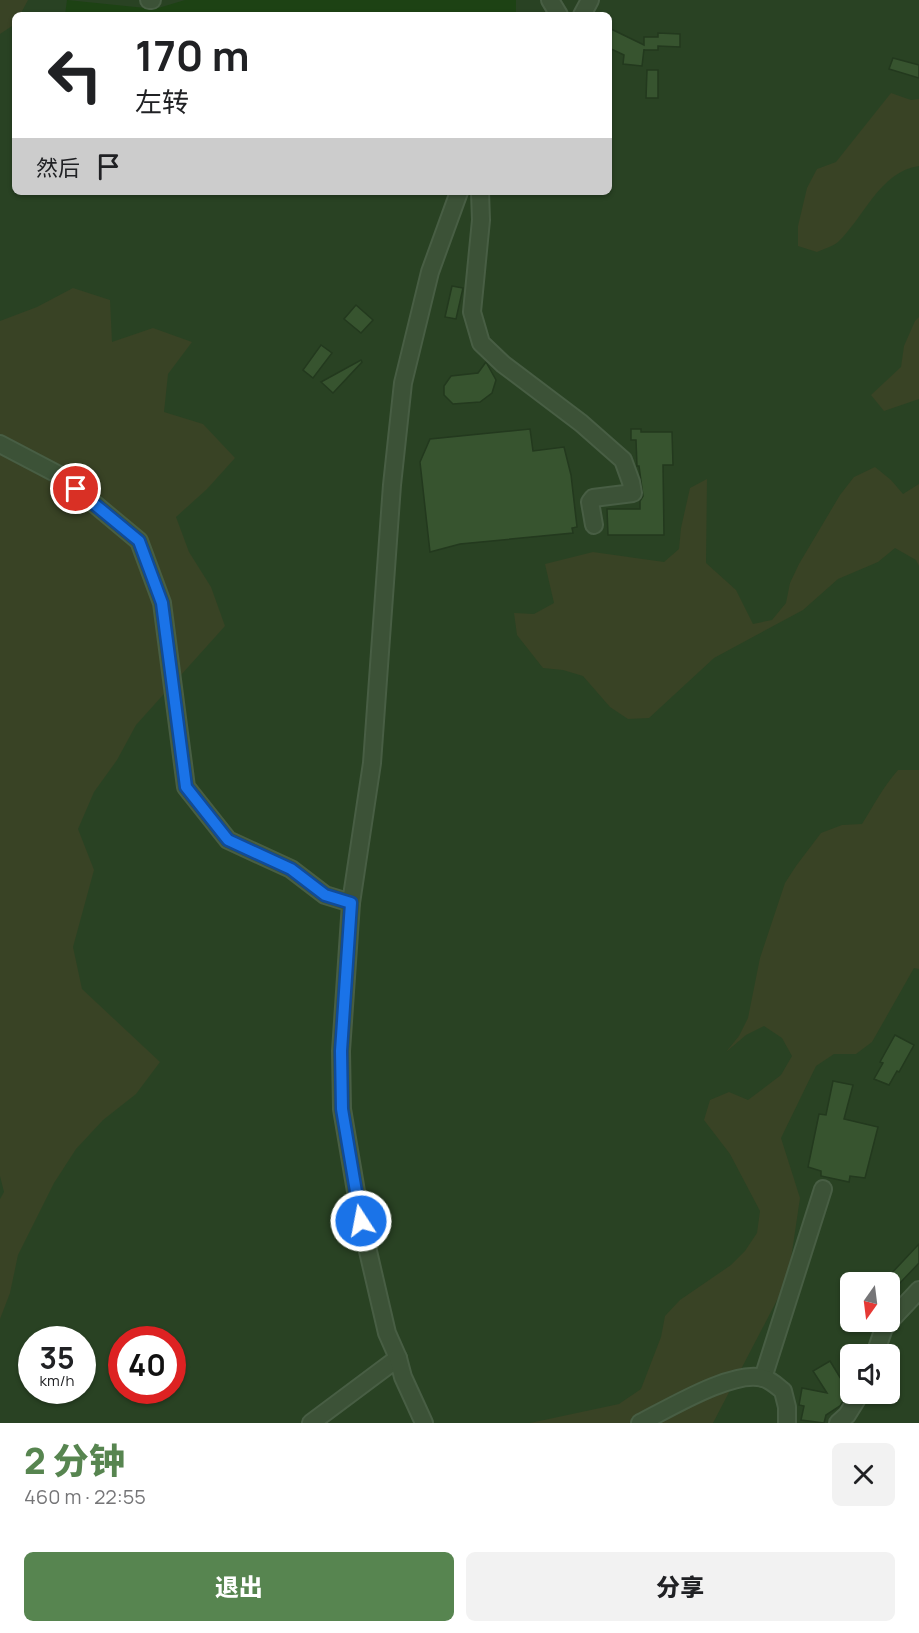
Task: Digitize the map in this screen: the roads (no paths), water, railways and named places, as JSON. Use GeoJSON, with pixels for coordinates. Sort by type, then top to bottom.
{"type":"FeatureCollection","features":[{"type":"Feature","properties":{"kind":"street"},"geometry":{"type":"LineString","coordinates":[[424,1423],[387,1333],[361,1221],[342,1109],[341,1051],[351,903],[372,763],[392,485],[404,383],[430,272],[458,195]]}},
{"type":"Feature","properties":{"kind":"street"},"geometry":{"type":"LineString","coordinates":[[480,195],[481,220],[472,312],[481,344],[503,364],[581,423],[623,460],[631,482],[633,493],[593,498],[590,502],[594,525]]}},
{"type":"Feature","properties":{"kind":"street"},"geometry":{"type":"LineString","coordinates":[[0,444],[61,476],[139,541],[162,603],[186,787],[228,840],[291,869],[325,895],[351,903]]}},
{"type":"Feature","properties":{"kind":"street"},"geometry":{"type":"LineString","coordinates":[[764,1378],[823,1189]]}},
{"type":"Feature","properties":{"kind":"street"},"geometry":{"type":"LineString","coordinates":[[900,1310],[919,1290]]}},
{"type":"Feature","properties":{"kind":"street"},"geometry":{"type":"LineString","coordinates":[[311,1423],[398,1358]]}},
{"type":"Feature","properties":{"kind":"street"},"geometry":{"type":"LineString","coordinates":[[640,1423],[720,1384],[748,1376],[764,1378],[783,1391],[787,1407],[787,1423]]}},
{"type":"Feature","properties":{"kind":"street"},"geometry":{"type":"LineString","coordinates":[[838,1423],[847,1415],[854,1404]]}}]}
